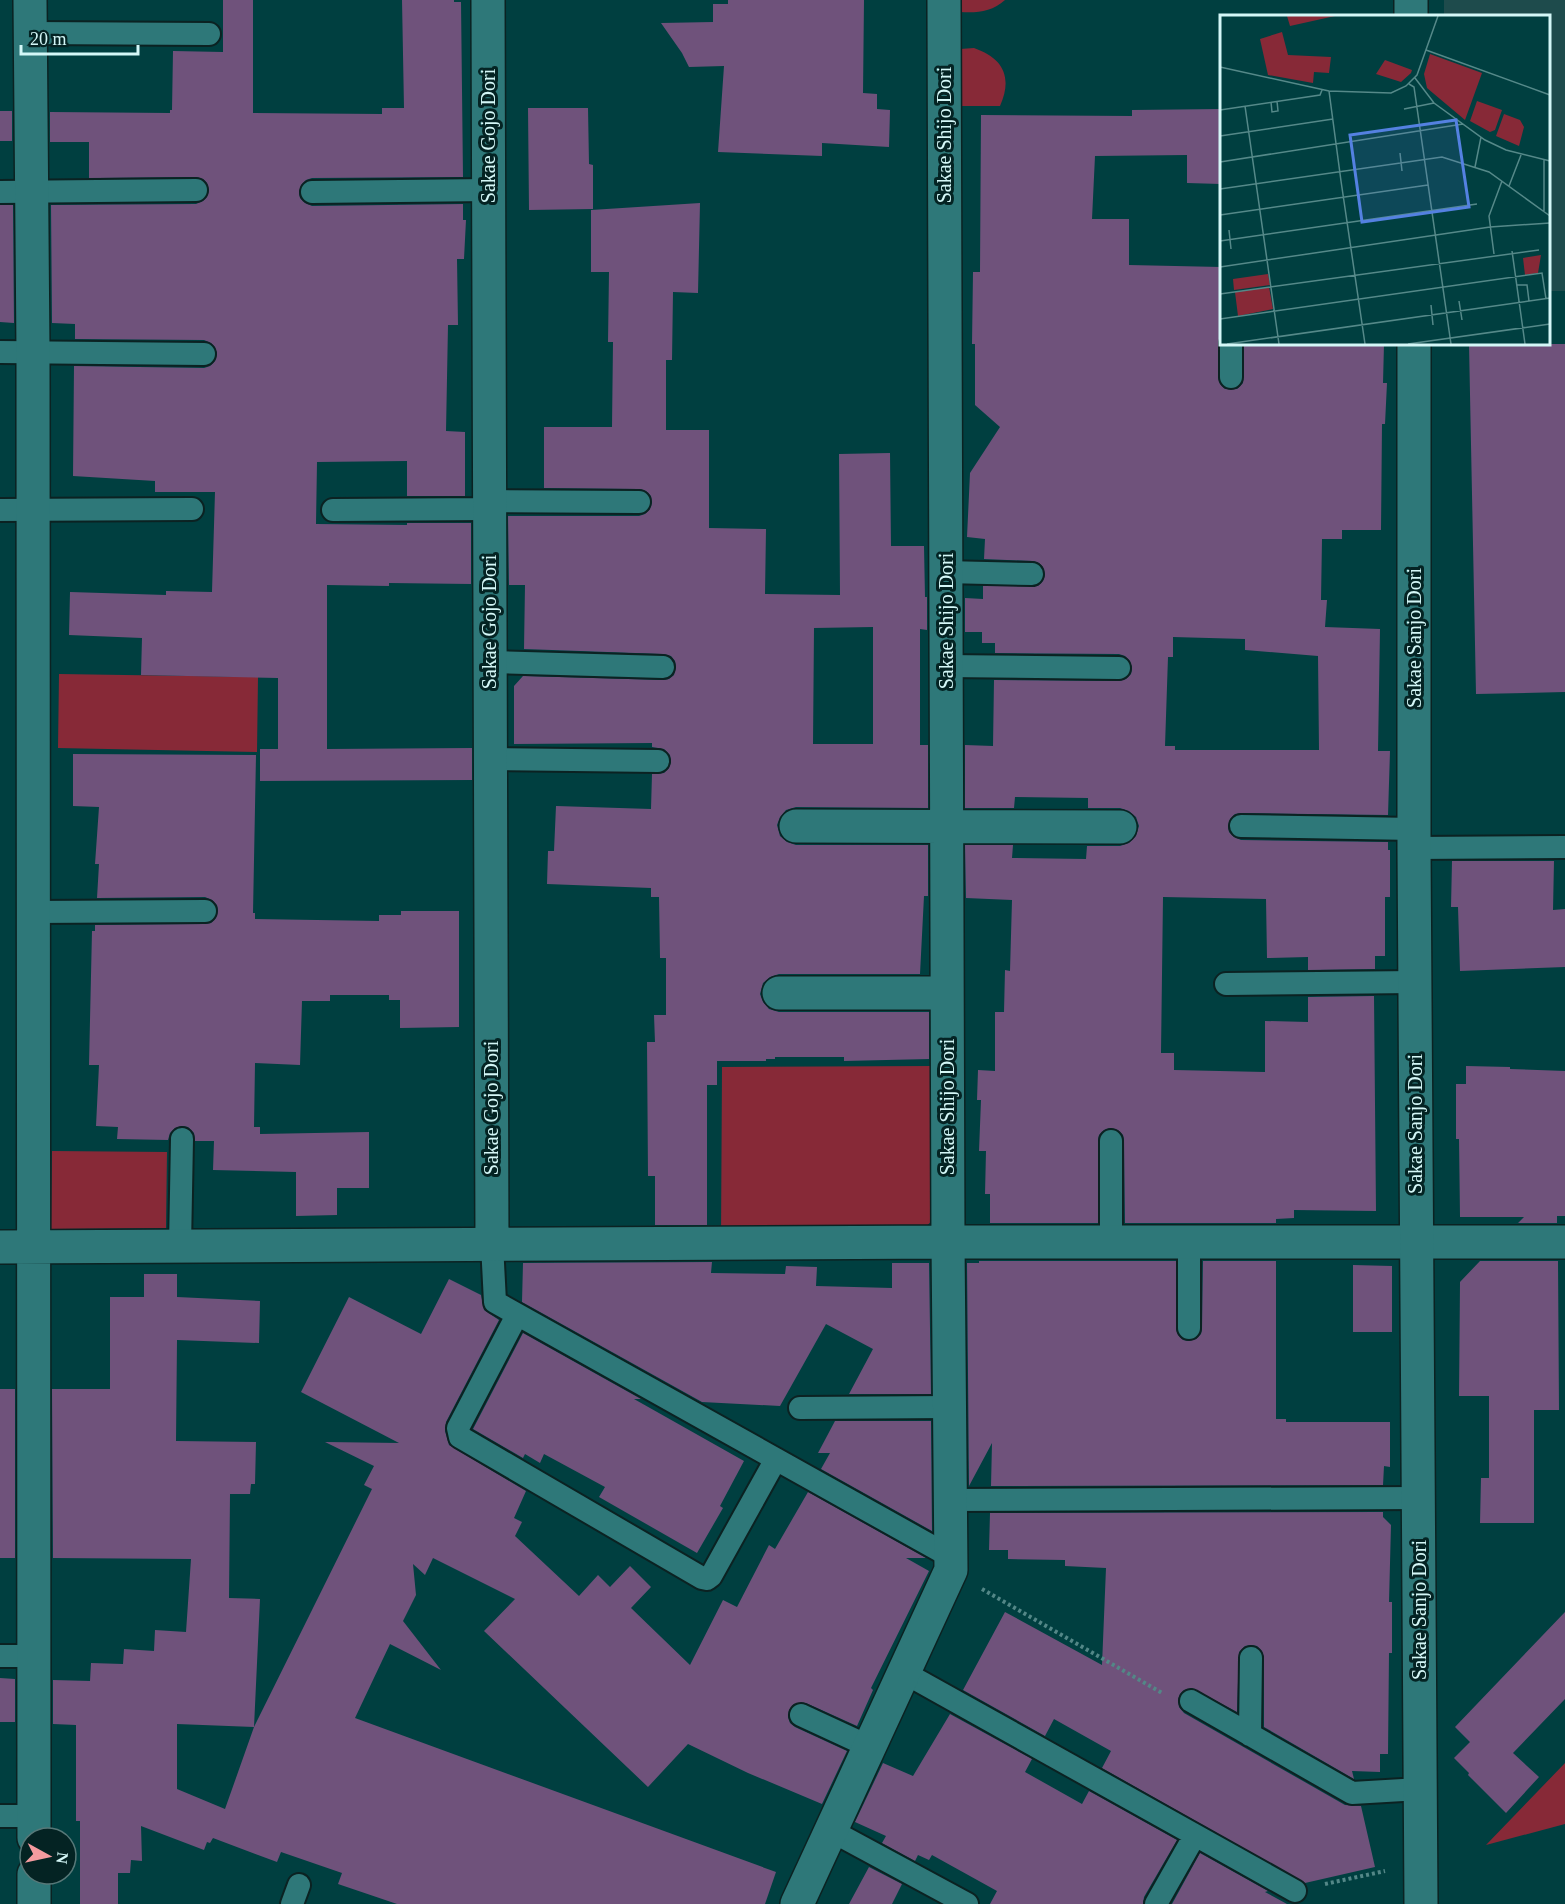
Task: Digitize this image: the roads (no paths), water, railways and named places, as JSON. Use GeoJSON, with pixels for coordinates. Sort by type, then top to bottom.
{"type":"FeatureCollection","features":[{"type":"Feature","properties":{"kind":"street"},"geometry":{"type":"LineString","coordinates":[[30,0],[33,351],[34,1826]]}},
{"type":"Feature","properties":{"kind":"street","name":"Sakae Gojo Dori"},"geometry":{"type":"LineString","coordinates":[[488,0],[492,1244]]}},
{"type":"Feature","properties":{"kind":"street","name":"Sakae Shijo Dori"},"geometry":{"type":"LineString","coordinates":[[944,0],[951,1563]]}},
{"type":"Feature","properties":{"kind":"street","name":"Sakae Sanjo Dori"},"geometry":{"type":"LineString","coordinates":[[1414,345],[1414,982],[1421,1904]]}},
{"type":"Feature","properties":{"kind":"street"},"geometry":{"type":"LineString","coordinates":[[796,826],[1120,827]]}},
{"type":"Feature","properties":{"kind":"street"},"geometry":{"type":"LineString","coordinates":[[780,993],[947,993]]}},
{"type":"Feature","properties":{"kind":"street"},"geometry":{"type":"LineString","coordinates":[[0,1247],[948,1242],[1565,1242]]}},
{"type":"Feature","properties":{"kind":"street"},"geometry":{"type":"LineString","coordinates":[[797,1904],[951,1563]]}},
{"type":"Feature","properties":{"kind":"street"},"geometry":{"type":"LineString","coordinates":[[34,1886],[34,1904]]}},
{"type":"Feature","properties":{"kind":"lane"},"geometry":{"type":"LineString","coordinates":[[31,33],[208,34]]}},
{"type":"Feature","properties":{"kind":"lane"},"geometry":{"type":"LineString","coordinates":[[0,192],[196,190]]}},
{"type":"Feature","properties":{"kind":"lane"},"geometry":{"type":"LineString","coordinates":[[312,192],[489,190]]}},
{"type":"Feature","properties":{"kind":"lane"},"geometry":{"type":"LineString","coordinates":[[1231,345],[1231,378]]}},
{"type":"Feature","properties":{"kind":"lane"},"geometry":{"type":"LineString","coordinates":[[0,352],[204,354]]}},
{"type":"Feature","properties":{"kind":"lane"},"geometry":{"type":"LineString","coordinates":[[333,510],[639,502]]}},
{"type":"Feature","properties":{"kind":"lane"},"geometry":{"type":"LineString","coordinates":[[0,510],[192,509]]}},
{"type":"Feature","properties":{"kind":"lane"},"geometry":{"type":"LineString","coordinates":[[945,572],[1032,574]]}},
{"type":"Feature","properties":{"kind":"lane"},"geometry":{"type":"LineString","coordinates":[[490,662],[663,667]]}},
{"type":"Feature","properties":{"kind":"lane"},"geometry":{"type":"LineString","coordinates":[[946,666],[1119,668]]}},
{"type":"Feature","properties":{"kind":"lane"},"geometry":{"type":"LineString","coordinates":[[490,759],[658,761]]}},
{"type":"Feature","properties":{"kind":"lane"},"geometry":{"type":"LineString","coordinates":[[1241,826],[1565,847]]}},
{"type":"Feature","properties":{"kind":"lane"},"geometry":{"type":"LineString","coordinates":[[33,912],[205,911]]}},
{"type":"Feature","properties":{"kind":"lane"},"geometry":{"type":"LineString","coordinates":[[1226,984],[1414,982]]}},
{"type":"Feature","properties":{"kind":"lane"},"geometry":{"type":"LineString","coordinates":[[180,1246],[182,1139]]}},
{"type":"Feature","properties":{"kind":"lane"},"geometry":{"type":"LineString","coordinates":[[1111,1141],[1111,1242]]}},
{"type":"Feature","properties":{"kind":"lane"},"geometry":{"type":"LineString","coordinates":[[1189,1242],[1189,1328]]}},
{"type":"Feature","properties":{"kind":"lane"},"geometry":{"type":"LineString","coordinates":[[492,1244],[495,1302],[776,1459],[951,1563]]}},
{"type":"Feature","properties":{"kind":"lane"},"geometry":{"type":"LineString","coordinates":[[517,1315],[458,1428],[460,1437],[702,1578],[707,1579],[711,1576],[776,1459]]}},
{"type":"Feature","properties":{"kind":"lane"},"geometry":{"type":"LineString","coordinates":[[800,1408],[949,1407]]}},
{"type":"Feature","properties":{"kind":"lane"},"geometry":{"type":"LineString","coordinates":[[949,1500],[1418,1498]]}},
{"type":"Feature","properties":{"kind":"lane"},"geometry":{"type":"LineString","coordinates":[[0,1656],[34,1656]]}},
{"type":"Feature","properties":{"kind":"lane"},"geometry":{"type":"LineString","coordinates":[[1250,1735],[1251,1658]]}},
{"type":"Feature","properties":{"kind":"lane"},"geometry":{"type":"LineString","coordinates":[[903,1672],[1295,1891]]}},
{"type":"Feature","properties":{"kind":"lane"},"geometry":{"type":"LineString","coordinates":[[1191,1701],[1352,1793],[1420,1789]]}},
{"type":"Feature","properties":{"kind":"lane"},"geometry":{"type":"LineString","coordinates":[[801,1715],[868,1746]]}},
{"type":"Feature","properties":{"kind":"lane"},"geometry":{"type":"LineString","coordinates":[[0,1816],[31,1826]]}},
{"type":"Feature","properties":{"kind":"lane"},"geometry":{"type":"LineString","coordinates":[[830,1830],[967,1904]]}},
{"type":"Feature","properties":{"kind":"lane"},"geometry":{"type":"LineString","coordinates":[[1156,1904],[1195,1835]]}}]}
